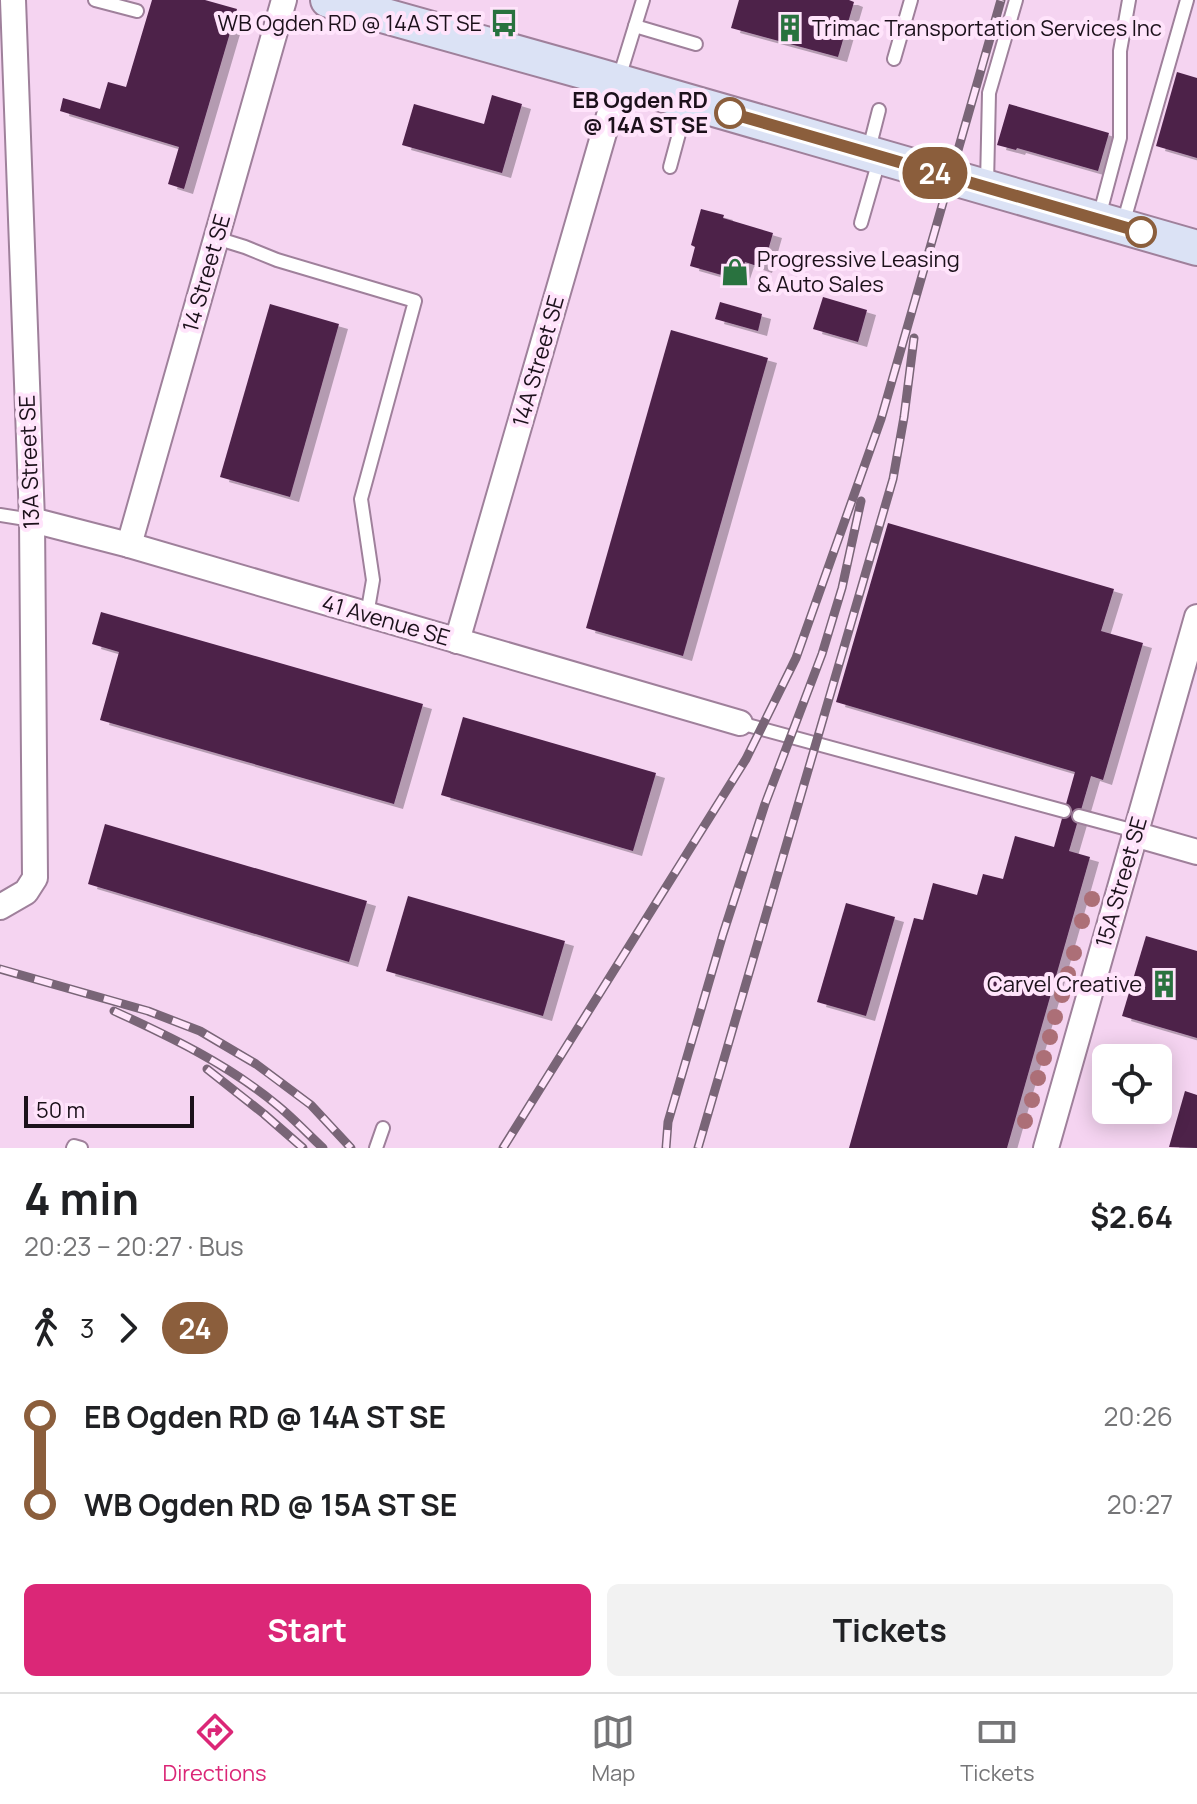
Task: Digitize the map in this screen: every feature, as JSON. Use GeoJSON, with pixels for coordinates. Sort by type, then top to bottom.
{"type":"FeatureCollection","features":[{"type":"Feature","properties":{"kind":"street","name":"13A Street SE"},"geometry":{"type":"LineString","coordinates":[[0,907],[26,892],[35,878],[32,520],[7,67],[13,0]]}},
{"type":"Feature","properties":{"kind":"street","name":"14 Street SE"},"geometry":{"type":"LineString","coordinates":[[129,545],[284,0]]}},
{"type":"Feature","properties":{"kind":"street"},"geometry":{"type":"LineString","coordinates":[[328,0],[1197,248]]}},
{"type":"Feature","properties":{"kind":"street","name":"14A Street SE"},"geometry":{"type":"LineString","coordinates":[[457,641],[619,81]]}},
{"type":"Feature","properties":{"kind":"street","name":"41 Avenue SE"},"geometry":{"type":"LineString","coordinates":[[32,520],[129,545],[740,723]]}},
{"type":"Feature","properties":{"kind":"street","name":"15A Street SE"},"geometry":{"type":"LineString","coordinates":[[1046,1148],[1197,617]]}},
{"type":"Feature","properties":{"kind":"street"},"geometry":{"type":"LineString","coordinates":[[1135,833],[1197,852]]}},
{"type":"Feature","properties":{"kind":"lane"},"geometry":{"type":"LineString","coordinates":[[95,0],[137,11]]}},
{"type":"Feature","properties":{"kind":"lane"},"geometry":{"type":"LineString","coordinates":[[619,81],[643,0]]}},
{"type":"Feature","properties":{"kind":"lane"},"geometry":{"type":"LineString","coordinates":[[894,59],[911,0]]}},
{"type":"Feature","properties":{"kind":"lane"},"geometry":{"type":"LineString","coordinates":[[987,188],[989,93],[1016,0]]}},
{"type":"Feature","properties":{"kind":"lane"},"geometry":{"type":"LineString","coordinates":[[1110,223],[1120,138],[1120,51],[1129,0]]}},
{"type":"Feature","properties":{"kind":"lane"},"geometry":{"type":"LineString","coordinates":[[1110,223],[1187,0]]}},
{"type":"Feature","properties":{"kind":"lane"},"geometry":{"type":"LineString","coordinates":[[635,26],[696,44]]}},
{"type":"Feature","properties":{"kind":"lane"},"geometry":{"type":"LineString","coordinates":[[670,167],[688,101]]}},
{"type":"Feature","properties":{"kind":"lane"},"geometry":{"type":"LineString","coordinates":[[861,223],[879,110]]}},
{"type":"Feature","properties":{"kind":"lane"},"geometry":{"type":"LineString","coordinates":[[216,238],[277,260],[415,301],[361,499],[373,580],[367,615]]}},
{"type":"Feature","properties":{"kind":"lane"},"geometry":{"type":"LineString","coordinates":[[0,515],[32,520]]}},
{"type":"Feature","properties":{"kind":"lane"},"geometry":{"type":"LineString","coordinates":[[740,723],[1064,811]]}},
{"type":"Feature","properties":{"kind":"lane"},"geometry":{"type":"LineString","coordinates":[[1079,816],[1135,833]]}},
{"type":"Feature","properties":{"kind":"lane"},"geometry":{"type":"LineString","coordinates":[[376,1148],[383,1128]]}},
{"type":"Feature","properties":{"kind":"lane"},"geometry":{"type":"LineString","coordinates":[[73,1148],[81,1148]]}},
{"type":"Feature","properties":{"kind":"building"},"geometry":{"type":"Polygon","coordinates":[[[152,0],[205,0],[237,9],[184,189],[168,184],[179,147],[60,111],[63,98],[100,109],[108,82],[126,87],[152,0]]]}},
{"type":"Feature","properties":{"kind":"building","name":"Trimac Transportation Services Inc"},"geometry":{"type":"Polygon","coordinates":[[[739,0],[854,2],[838,57],[731,28],[739,0]]]}},
{"type":"Feature","properties":{"kind":"building"},"geometry":{"type":"Polygon","coordinates":[[[1177,72],[1197,78],[1197,158],[1156,146],[1177,72]]]}},
{"type":"Feature","properties":{"kind":"building"},"geometry":{"type":"Polygon","coordinates":[[[492,95],[522,104],[502,173],[402,145],[414,104],[484,124],[492,95]]]}},
{"type":"Feature","properties":{"kind":"building"},"geometry":{"type":"Polygon","coordinates":[[[1009,104],[1109,133],[1098,171],[997,145],[1009,104]]]}},
{"type":"Feature","properties":{"kind":"building"},"geometry":{"type":"Polygon","coordinates":[[[701,209],[773,233],[763,268],[745,262],[739,280],[690,266],[695,247],[691,245],[701,209]]]}},
{"type":"Feature","properties":{"kind":"building"},"geometry":{"type":"Polygon","coordinates":[[[823,297],[867,310],[858,342],[813,329],[823,297]]]}},
{"type":"Feature","properties":{"kind":"building"},"geometry":{"type":"Polygon","coordinates":[[[720,302],[762,314],[758,331],[715,319],[720,302]]]}},
{"type":"Feature","properties":{"kind":"building"},"geometry":{"type":"Polygon","coordinates":[[[270,304],[339,324],[290,497],[220,477],[270,304]]]}},
{"type":"Feature","properties":{"kind":"building"},"geometry":{"type":"Polygon","coordinates":[[[671,330],[768,358],[683,656],[586,628],[671,330]]]}},
{"type":"Feature","properties":{"kind":"building"},"geometry":{"type":"Polygon","coordinates":[[[888,523],[1114,589],[1101,631],[1143,643],[1103,780],[1091,776],[1069,851],[1090,857],[1007,1148],[849,1148],[914,918],[923,920],[933,883],[977,895],[983,874],[1003,879],[1015,836],[1054,847],[1075,772],[836,702],[888,523]]]}},
{"type":"Feature","properties":{"kind":"building"},"geometry":{"type":"Polygon","coordinates":[[[101,612],[423,704],[394,804],[100,720],[119,652],[92,644],[101,612]]]}},
{"type":"Feature","properties":{"kind":"building"},"geometry":{"type":"Polygon","coordinates":[[[463,717],[656,773],[633,851],[441,795],[463,717]]]}},
{"type":"Feature","properties":{"kind":"building"},"geometry":{"type":"Polygon","coordinates":[[[105,824],[367,901],[349,962],[88,884],[105,824]]]}},
{"type":"Feature","properties":{"kind":"building"},"geometry":{"type":"Polygon","coordinates":[[[408,896],[565,941],[543,1016],[386,971],[408,896]]]}},
{"type":"Feature","properties":{"kind":"building"},"geometry":{"type":"Polygon","coordinates":[[[846,903],[895,917],[866,1016],[817,1002],[846,903]]]}},
{"type":"Feature","properties":{"kind":"building","name":"Carvel Creative"},"geometry":{"type":"Polygon","coordinates":[[[1146,936],[1197,951],[1197,1038],[1122,1016],[1146,936]]]}},
{"type":"Feature","properties":{"kind":"building"},"geometry":{"type":"Polygon","coordinates":[[[1185,1091],[1197,1095],[1197,1148],[1169,1147],[1185,1091]]]}},
{"type":"Feature","properties":{"kind":"railway"},"geometry":{"type":"LineString","coordinates":[[503,1148],[746,759],[796,658],[881,419],[1001,0]]}},
{"type":"Feature","properties":{"kind":"railway"},"geometry":{"type":"LineString","coordinates":[[698,1148],[893,479],[914,338]]}},
{"type":"Feature","properties":{"kind":"railway"},"geometry":{"type":"LineString","coordinates":[[666,1148],[668,1122],[723,934],[765,804],[822,654],[842,588],[861,501]]}},
{"type":"Feature","properties":{"kind":"railway"},"geometry":{"type":"LineString","coordinates":[[0,969],[148,1011],[200,1031],[256,1064],[311,1105],[351,1148]]}},
{"type":"Feature","properties":{"kind":"railway"},"geometry":{"type":"LineString","coordinates":[[114,1011],[178,1042],[239,1077],[283,1110],[323,1148]]}},
{"type":"Feature","properties":{"kind":"railway"},"geometry":{"type":"LineString","coordinates":[[207,1069],[303,1148]]}},
{"type":"Feature","properties":{"kind":"bus line","name":"24"},"geometry":{"type":"LineString","coordinates":[[730,113],[1141,232]]}},
{"type":"Feature","properties":{"kind":"place","name":"WB Ogden RD @ 14A ST SE"},"geometry":{"type":"Point","coordinates":[504,23]}},
{"type":"Feature","properties":{"kind":"place","name":"Trimac Transportation Services Inc"},"geometry":{"type":"Point","coordinates":[790,28]}},
{"type":"Feature","properties":{"kind":"place","name":"EB Ogden RD @ 14A ST SE"},"geometry":{"type":"Point","coordinates":[730,113]}},
{"type":"Feature","properties":{"kind":"place","name":"Progressive Leasing & Auto Sales"},"geometry":{"type":"Point","coordinates":[735,272]}},
{"type":"Feature","properties":{"kind":"place","name":"Carvel Creative"},"geometry":{"type":"Point","coordinates":[1164,984]}}]}
